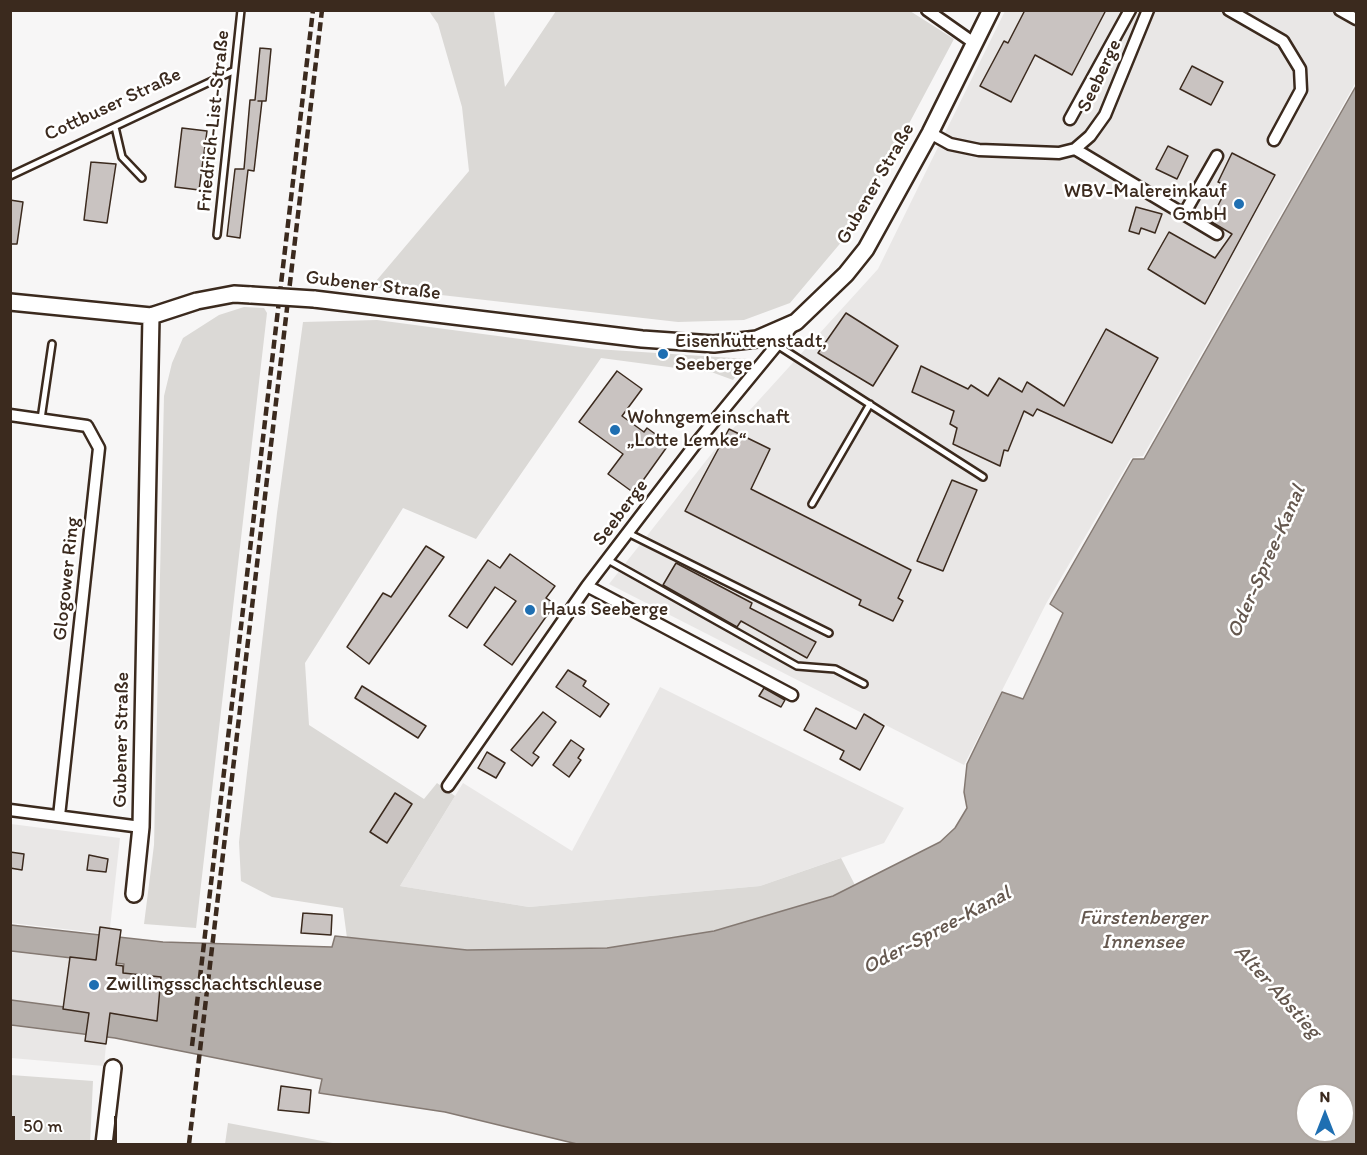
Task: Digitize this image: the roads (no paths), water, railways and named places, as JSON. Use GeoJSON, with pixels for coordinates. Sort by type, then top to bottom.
{"type":"FeatureCollection","features":[{"type":"Feature","properties":{"kind":"main road","name":"Gubener Straße"},"geometry":{"type":"LineString","coordinates":[[134,894],[141,827],[151,316],[197,301],[234,294],[314,299],[642,339],[714,344],[757,339],[796,322],[846,274],[866,249],[930,133],[991,10]]}},
{"type":"Feature","properties":{"kind":"main road"},"geometry":{"type":"LineString","coordinates":[[10,302],[151,316]]}},
{"type":"Feature","properties":{"kind":"main road"},"geometry":{"type":"LineString","coordinates":[[104,1144],[113,1068]]}},
{"type":"Feature","properties":{"kind":"street"},"geometry":{"type":"LineString","coordinates":[[927,10],[974,43]]}},
{"type":"Feature","properties":{"kind":"street","name":"Seeberge"},"geometry":{"type":"LineString","coordinates":[[1070,119],[1130,10]]}},
{"type":"Feature","properties":{"kind":"street","name":"Seeberge"},"geometry":{"type":"LineString","coordinates":[[1075,149],[1089,136],[1105,114],[1148,10]]}},
{"type":"Feature","properties":{"kind":"street"},"geometry":{"type":"LineString","coordinates":[[1229,10],[1282,41],[1300,69],[1301,90],[1274,140]]}},
{"type":"Feature","properties":{"kind":"street"},"geometry":{"type":"LineString","coordinates":[[1340,10],[1356,19]]}},
{"type":"Feature","properties":{"kind":"street"},"geometry":{"type":"LineString","coordinates":[[930,133],[950,144],[979,150],[1059,153],[1075,149],[1217,234]]}},
{"type":"Feature","properties":{"kind":"street"},"geometry":{"type":"LineString","coordinates":[[1184,214],[1217,156]]}},
{"type":"Feature","properties":{"kind":"street","name":"Seeberge"},"geometry":{"type":"LineString","coordinates":[[448,786],[587,586],[697,442],[796,322]]}},
{"type":"Feature","properties":{"kind":"street","name":"Glogower Ring"},"geometry":{"type":"LineString","coordinates":[[10,414],[87,426],[99,448],[59,816]]}},
{"type":"Feature","properties":{"kind":"street"},"geometry":{"type":"LineString","coordinates":[[587,586],[792,695]]}},
{"type":"Feature","properties":{"kind":"street"},"geometry":{"type":"LineString","coordinates":[[10,810],[141,827]]}},
{"type":"Feature","properties":{"kind":"lane","name":"Friedrich-List-Straße"},"geometry":{"type":"LineString","coordinates":[[217,235],[233,71],[242,10]]}},
{"type":"Feature","properties":{"kind":"lane","name":"Cottbuser Straße"},"geometry":{"type":"LineString","coordinates":[[10,176],[233,71]]}},
{"type":"Feature","properties":{"kind":"lane"},"geometry":{"type":"LineString","coordinates":[[115,127],[122,157],[142,178]]}},
{"type":"Feature","properties":{"kind":"lane"},"geometry":{"type":"LineString","coordinates":[[41,419],[52,344]]}},
{"type":"Feature","properties":{"kind":"lane"},"geometry":{"type":"LineString","coordinates":[[777,345],[983,477]]}},
{"type":"Feature","properties":{"kind":"lane"},"geometry":{"type":"LineString","coordinates":[[812,504],[870,404]]}},
{"type":"Feature","properties":{"kind":"lane"},"geometry":{"type":"LineString","coordinates":[[628,532],[829,633]]}},
{"type":"Feature","properties":{"kind":"lane"},"geometry":{"type":"LineString","coordinates":[[608,560],[797,666],[835,669],[864,684]]}},
{"type":"Feature","properties":{"kind":"water","name":"Fürstenberger Innensee"},"geometry":{"type":"Polygon","coordinates":[[[1356,86],[1356,1144],[577,1144],[445,1112],[319,1093],[322,1079],[115,1038],[11,1025],[11,1000],[118,1014],[124,964],[11,951],[11,925],[163,942],[332,947],[335,936],[467,950],[607,948],[714,931],[833,896],[940,842],[955,828],[967,808],[964,792],[967,764],[1002,692],[1023,699],[1063,613],[1050,604],[1133,459],[1144,459],[1356,86]]]}},
{"type":"Feature","properties":{"kind":"railway"},"geometry":{"type":"LineString","coordinates":[[192,1046],[313,10]]}},
{"type":"Feature","properties":{"kind":"railway"},"geometry":{"type":"LineString","coordinates":[[189,1144],[322,10]]}},
{"type":"Feature","properties":{"kind":"place","name":"WBV-Malereinkauf GmbH"},"geometry":{"type":"Point","coordinates":[1239,204]}},
{"type":"Feature","properties":{"kind":"place","name":"Eisenhüttenstadt, Seeberge"},"geometry":{"type":"Point","coordinates":[663,354]}},
{"type":"Feature","properties":{"kind":"place","name":"Wohngemeinschaft „Lotte Lemke“"},"geometry":{"type":"Point","coordinates":[615,430]}},
{"type":"Feature","properties":{"kind":"place","name":"Haus Seeberge"},"geometry":{"type":"Point","coordinates":[530,610]}},
{"type":"Feature","properties":{"kind":"place","name":"Zwillingsschachtschleuse"},"geometry":{"type":"Point","coordinates":[94,985]}},
{"type":"Feature","properties":{"kind":"water label","name":"Oder-Spree-Kanal"},"geometry":{"type":"Point","coordinates":[1267,562]}},
{"type":"Feature","properties":{"kind":"water label","name":"Oder-Spree-Kanal"},"geometry":{"type":"Point","coordinates":[937,931]}},
{"type":"Feature","properties":{"kind":"water label","name":"Alter Abstieg"},"geometry":{"type":"Point","coordinates":[1277,992]}}]}
